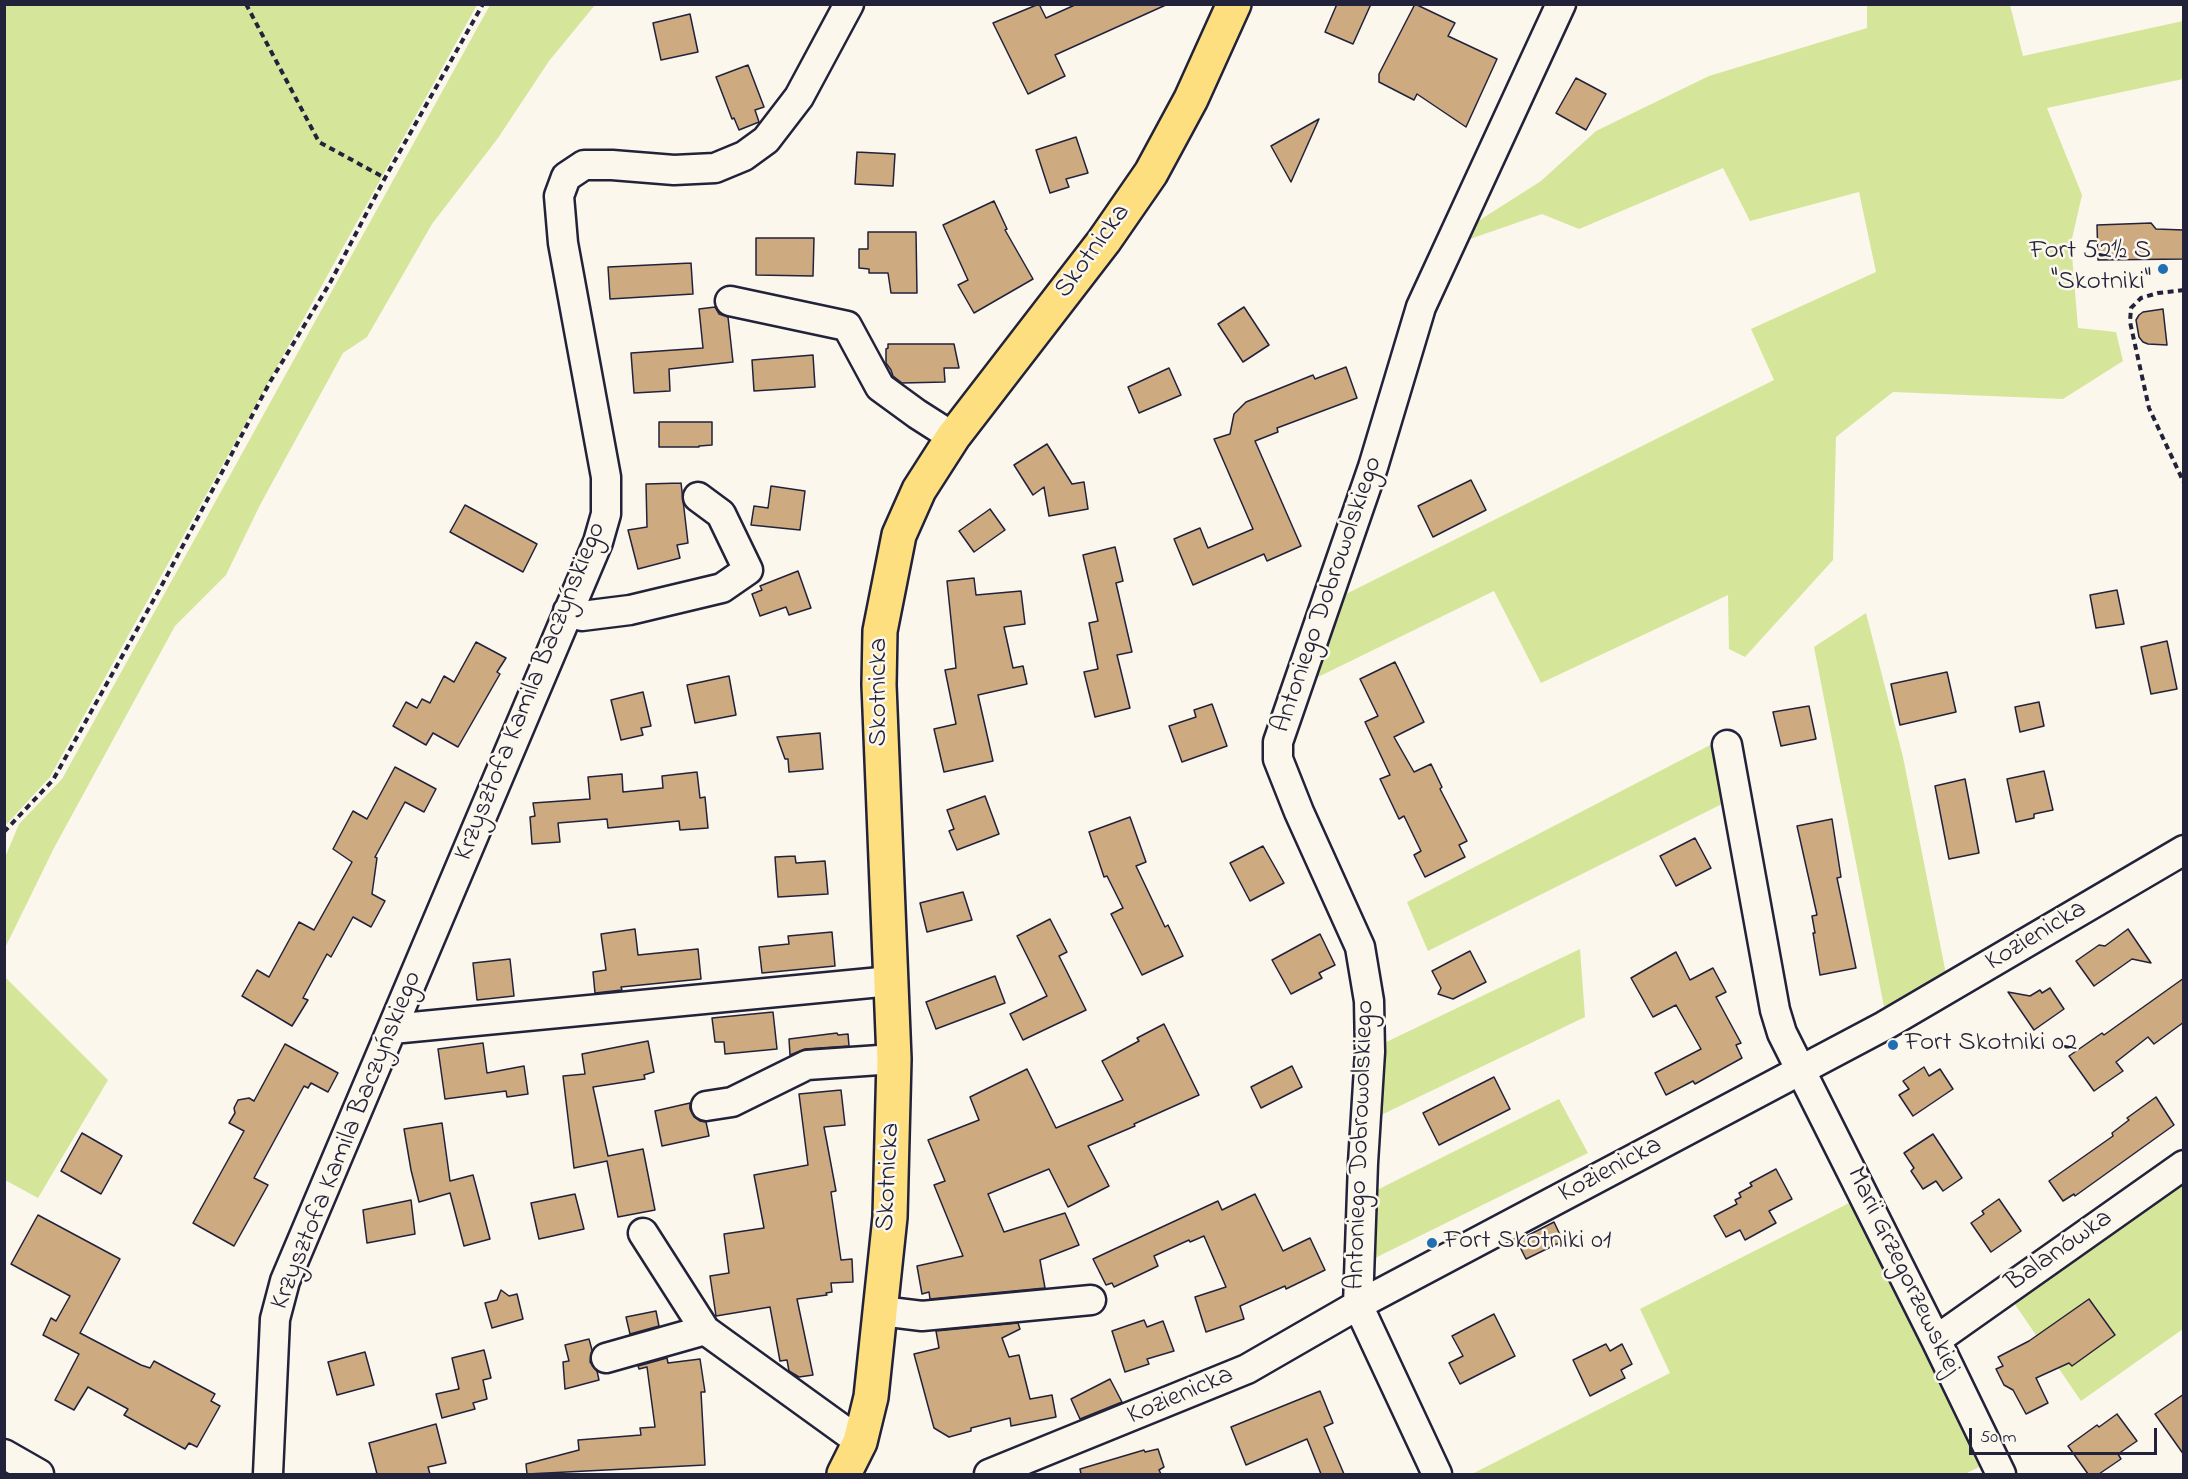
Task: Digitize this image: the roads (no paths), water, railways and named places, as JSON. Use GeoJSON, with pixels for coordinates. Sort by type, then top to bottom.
{"type":"FeatureCollection","features":[{"type":"Feature","properties":{"kind":"main road","name":"Skotnicka"},"geometry":{"type":"LineString","coordinates":[[844,1474],[860,1442],[871,1397],[890,1217],[894,1059],[879,696],[880,631],[899,535],[919,490],[953,437],[1104,242],[1151,173],[1191,99],[1234,4]]}},
{"type":"Feature","properties":{"kind":"street","name":"Krzysztofa Kamila Baczyńskiego"},"geometry":{"type":"LineString","coordinates":[[268,1474],[275,1319],[285,1281],[598,542],[606,514],[606,477],[563,243],[559,196],[566,177],[584,165],[674,170],[715,168],[744,156],[766,140],[799,97],[849,4]]}},
{"type":"Feature","properties":{"kind":"street","name":"Antoniego Dobrowolskiego"},"geometry":{"type":"LineString","coordinates":[[1437,1474],[1358,1305],[1370,1052],[1369,1001],[1360,947],[1299,812],[1278,759],[1278,742],[1373,467],[1421,307],[1561,4]]}},
{"type":"Feature","properties":{"kind":"street"},"geometry":{"type":"LineString","coordinates":[[730,301],[847,326],[880,387],[953,437]]}},
{"type":"Feature","properties":{"kind":"street"},"geometry":{"type":"LineString","coordinates":[[568,611],[582,616],[630,610],[722,588],[748,570],[721,514],[698,496]]}},
{"type":"Feature","properties":{"kind":"street","name":"Marii Grzegorzewskiej"},"geometry":{"type":"LineString","coordinates":[[1727,745],[1774,1010],[1782,1033],[2001,1474]]}},
{"type":"Feature","properties":{"kind":"street","name":"Kozienicka"},"geometry":{"type":"LineString","coordinates":[[989,1474],[1247,1369],[1358,1305],[1894,1021],[2184,850]]}},
{"type":"Feature","properties":{"kind":"street"},"geometry":{"type":"LineString","coordinates":[[393,1029],[891,981]]}},
{"type":"Feature","properties":{"kind":"street"},"geometry":{"type":"LineString","coordinates":[[706,1106],[732,1102],[807,1065],[894,1059]]}},
{"type":"Feature","properties":{"kind":"street","name":"Balanówka"},"geometry":{"type":"LineString","coordinates":[[1936,1340],[2184,1165]]}},
{"type":"Feature","properties":{"kind":"street"},"geometry":{"type":"LineString","coordinates":[[642,1233],[705,1330],[860,1442]]}},
{"type":"Feature","properties":{"kind":"street"},"geometry":{"type":"LineString","coordinates":[[881,1311],[922,1316],[1091,1300]]}},
{"type":"Feature","properties":{"kind":"street"},"geometry":{"type":"LineString","coordinates":[[606,1358],[705,1330]]}},
{"type":"Feature","properties":{"kind":"street"},"geometry":{"type":"LineString","coordinates":[[4,1454],[39,1474]]}},
{"type":"Feature","properties":{"kind":"place","name":"Fort 52½ S \"Skotniki\""},"geometry":{"type":"Point","coordinates":[2163,269]}},
{"type":"Feature","properties":{"kind":"place","name":"Fort Skotniki 02"},"geometry":{"type":"Point","coordinates":[1893,1045]}},
{"type":"Feature","properties":{"kind":"place","name":"Fort Skotniki 01"},"geometry":{"type":"Point","coordinates":[1432,1243]}}]}
